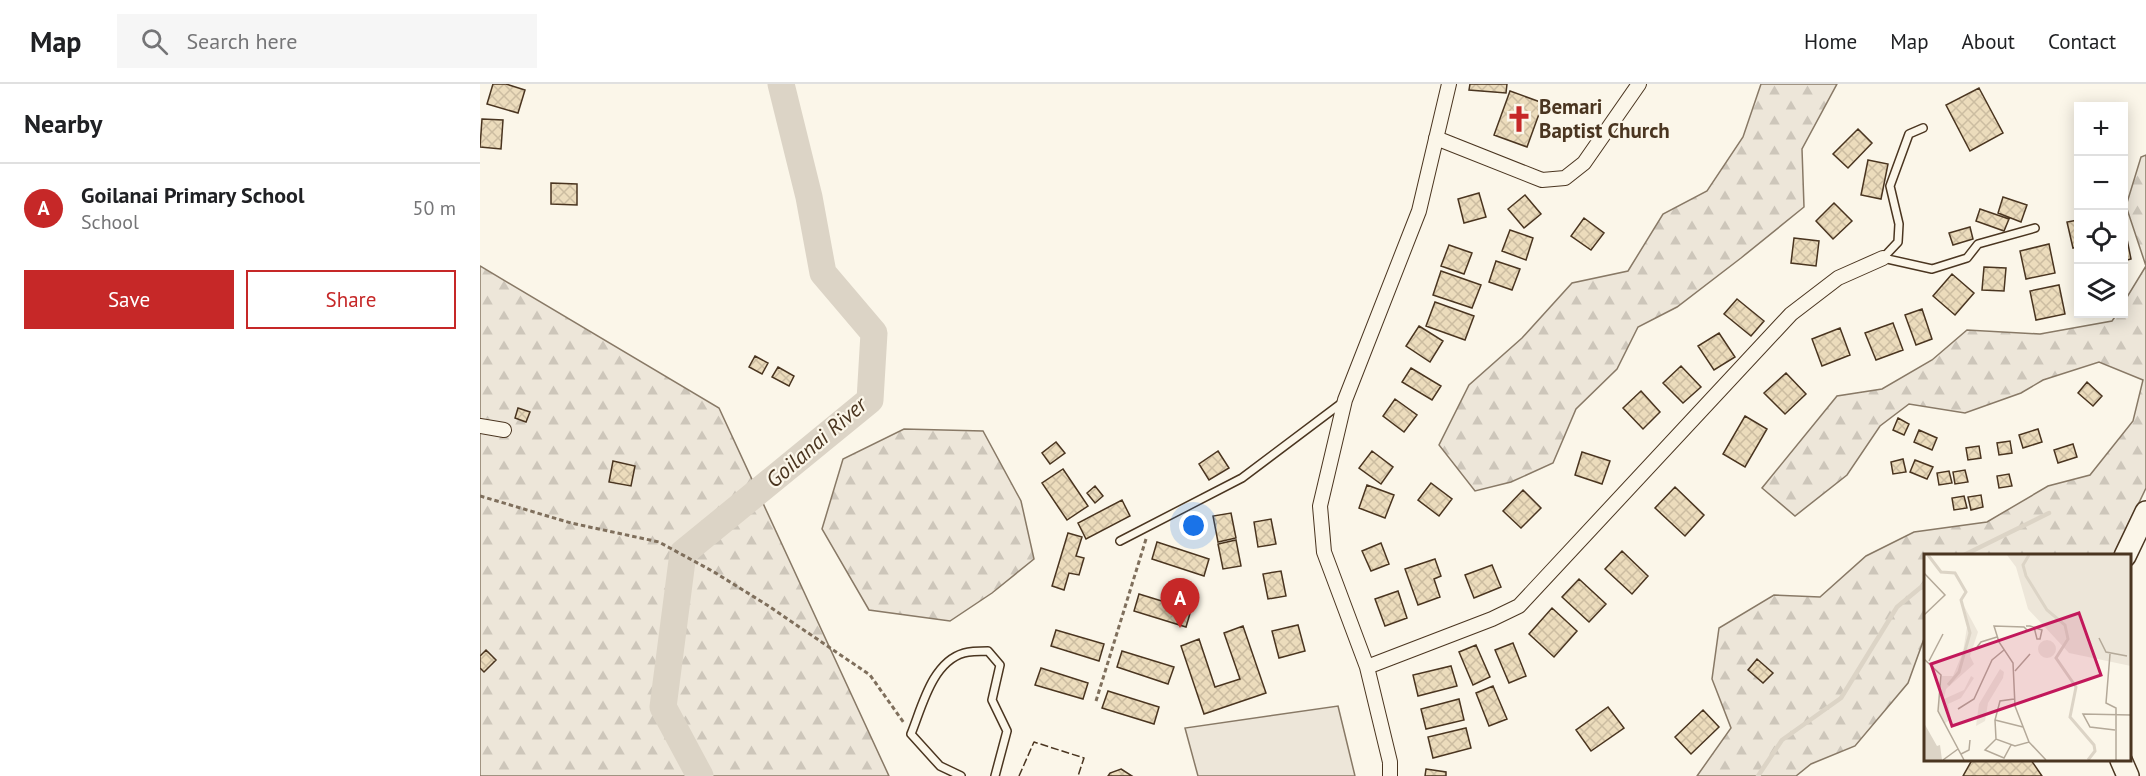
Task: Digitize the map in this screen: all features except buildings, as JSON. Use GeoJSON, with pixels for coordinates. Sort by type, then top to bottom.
{"type":"FeatureCollection","features":[{"type":"Feature","properties":{"kind":"main road"},"geometry":{"type":"LineString","coordinates":[[2125,554],[2146,512]]}},
{"type":"Feature","properties":{"kind":"main road"},"geometry":{"type":"LineString","coordinates":[[2122,761],[2128,776]]}},
{"type":"Feature","properties":{"kind":"street"},"geometry":{"type":"LineString","coordinates":[[1390,776],[1390,762],[1367,667],[1324,552],[1320,506],[1345,400],[1419,211],[1449,84]]}},
{"type":"Feature","properties":{"kind":"street"},"geometry":{"type":"LineString","coordinates":[[1436,138],[1542,180],[1566,178],[1584,163],[1639,84]]}},
{"type":"Feature","properties":{"kind":"street"},"geometry":{"type":"LineString","coordinates":[[1367,667],[1492,619],[1519,606],[1791,314],[1838,278],[1883,258]]}},
{"type":"Feature","properties":{"kind":"street"},"geometry":{"type":"LineString","coordinates":[[480,426],[504,430]]}},
{"type":"Feature","properties":{"kind":"lane"},"geometry":{"type":"LineString","coordinates":[[1883,258],[1898,242],[1899,224],[1890,186],[1909,134],[1923,128]]}},
{"type":"Feature","properties":{"kind":"lane"},"geometry":{"type":"LineString","coordinates":[[1883,258],[1932,269],[1966,258],[1978,244],[2035,228]]}},
{"type":"Feature","properties":{"kind":"lane"},"geometry":{"type":"LineString","coordinates":[[1120,541],[1242,478],[1345,400]]}},
{"type":"Feature","properties":{"kind":"lane"},"geometry":{"type":"LineString","coordinates":[[961,776],[940,766],[911,734],[927,693],[944,664],[964,653],[988,651],[1000,665],[992,700],[1007,731],[994,776]]}},
{"type":"Feature","properties":{"kind":"path"},"geometry":{"type":"LineString","coordinates":[[480,496],[571,523],[659,542],[714,572],[870,675],[911,734]]}},
{"type":"Feature","properties":{"kind":"path"},"geometry":{"type":"LineString","coordinates":[[1095,701],[1151,524]]}},
{"type":"Feature","properties":{"kind":"green space"},"geometry":{"type":"Polygon","coordinates":[[[1761,84],[1837,84],[1802,149],[1804,207],[1677,307],[1638,327],[1617,369],[1576,409],[1553,463],[1511,482],[1475,491],[1439,445],[1469,385],[1522,338],[1572,283],[1628,271],[1663,214],[1707,191],[1743,137],[1761,84]]]}},
{"type":"Feature","properties":{"kind":"green space"},"geometry":{"type":"Polygon","coordinates":[[[2146,155],[2146,266],[2128,212],[2128,199],[2141,157],[2146,155]]]}},
{"type":"Feature","properties":{"kind":"green space"},"geometry":{"type":"Polygon","coordinates":[[[480,266],[719,408],[889,776],[480,776],[480,266]]]}},
{"type":"Feature","properties":{"kind":"green space"},"geometry":{"type":"Polygon","coordinates":[[[2146,266],[2146,488],[2114,554],[1924,554],[1924,639],[1908,683],[1855,746],[1811,764],[1796,776],[1697,776],[1731,728],[1712,679],[1719,628],[1774,595],[1820,597],[1866,556],[1914,532],[1987,522],[2048,486],[2090,475],[2133,421],[2143,380],[2099,362],[2043,380],[2021,393],[1965,413],[1909,404],[1880,426],[1847,475],[1795,516],[1762,488],[1837,396],[1882,389],[1932,360],[1967,330],[2040,334],[2112,321],[2114,318],[2128,318],[2128,295],[2146,266]]]}},
{"type":"Feature","properties":{"kind":"green space"},"geometry":{"type":"Polygon","coordinates":[[[904,429],[983,431],[1021,501],[1034,559],[992,593],[950,621],[869,610],[822,529],[843,459],[904,429]]]}},
{"type":"Feature","properties":{"kind":"green space"},"geometry":{"type":"Polygon","coordinates":[[[1338,706],[1355,776],[1198,776],[1185,728],[1338,706]]]}},
{"type":"Feature","properties":{"kind":"waterway","name":"Goilanai River"},"geometry":{"type":"LineString","coordinates":[[700,776],[663,707],[683,553],[870,400],[874,333],[823,273],[809,197],[781,84]]}},
{"type":"Feature","properties":{"kind":"waterway"},"geometry":{"type":"LineString","coordinates":[[1966,554],[2049,513]]}},
{"type":"Feature","properties":{"kind":"waterway"},"geometry":{"type":"LineString","coordinates":[[1758,776],[1782,740],[1841,698],[1897,607],[1924,585]]}},
{"type":"Feature","properties":{"kind":"fence"},"geometry":{"type":"LineString","coordinates":[[1019,776],[1034,742],[1084,758],[1078,776]]}},
{"type":"Feature","properties":{"kind":"place","name":"Bemari Baptist Church"},"geometry":{"type":"Point","coordinates":[1519,119]}},
{"type":"Feature","properties":{"kind":"place","name":"Goilanai Primary School"},"geometry":{"type":"Point","coordinates":[1180,628]}}]}
